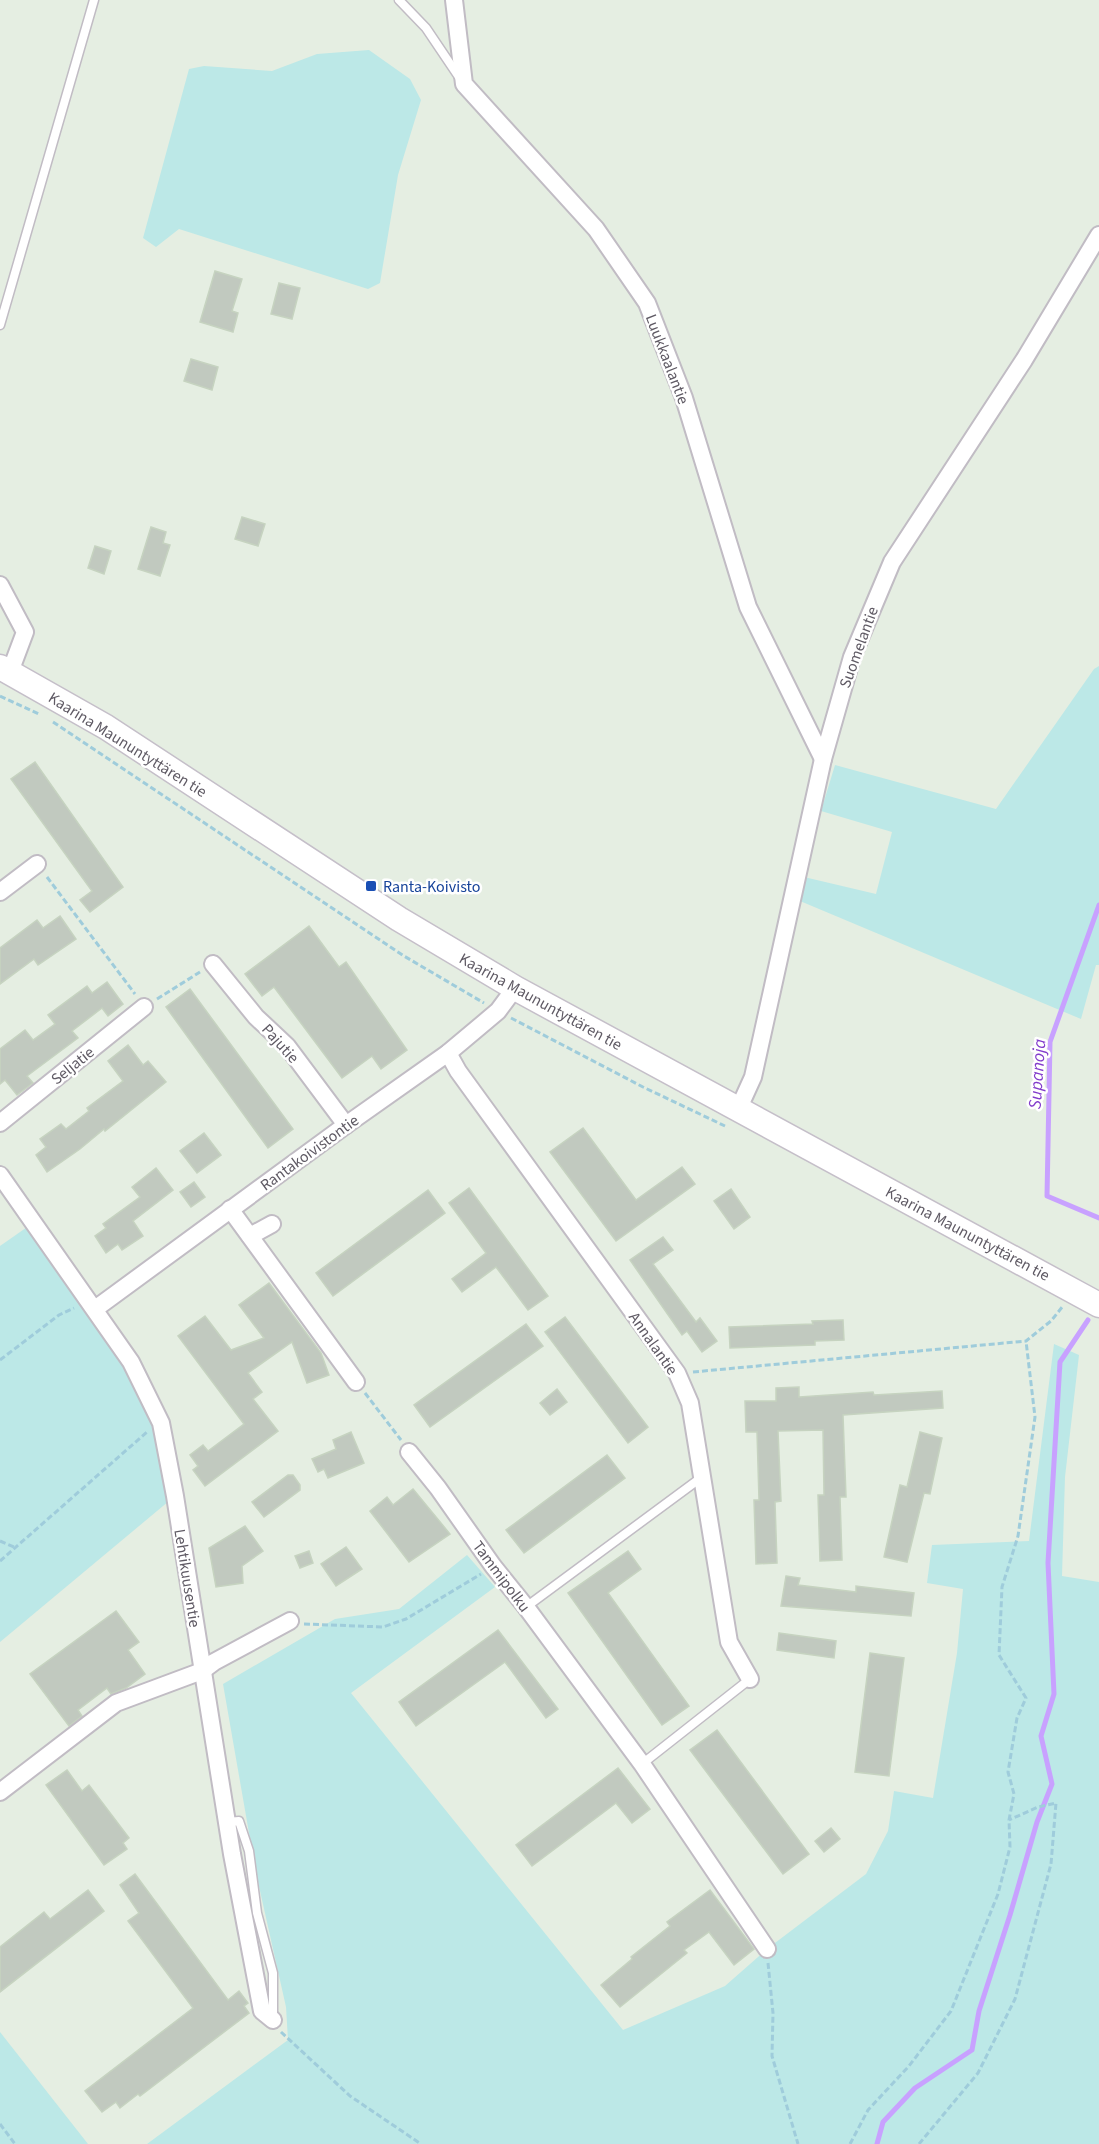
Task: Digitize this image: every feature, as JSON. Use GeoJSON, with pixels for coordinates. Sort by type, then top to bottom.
{"type":"FeatureCollection","features":[{"type":"Feature","properties":{"kind":"main road","name":"Kaarina Maununtyttären tie"},"geometry":{"type":"LineString","coordinates":[[5,670],[106,727],[399,919],[515,988],[1099,1305]]}},
{"type":"Feature","properties":{"kind":"street"},"geometry":{"type":"LineString","coordinates":[[454,0],[464,84]]}},
{"type":"Feature","properties":{"kind":"street","name":"Luukkaalantie"},"geometry":{"type":"LineString","coordinates":[[464,84],[596,229],[647,303],[684,398],[748,608],[823,759]]}},
{"type":"Feature","properties":{"kind":"street","name":"Suomelantie"},"geometry":{"type":"LineString","coordinates":[[738,1110],[753,1077],[823,759],[852,657],[892,562],[1024,360],[1099,235]]}},
{"type":"Feature","properties":{"kind":"street"},"geometry":{"type":"LineString","coordinates":[[0,585],[25,632],[5,670]]}},
{"type":"Feature","properties":{"kind":"street"},"geometry":{"type":"LineString","coordinates":[[0,892],[38,864]]}},
{"type":"Feature","properties":{"kind":"street","name":"Pajutie"},"geometry":{"type":"LineString","coordinates":[[213,964],[256,1017],[287,1046],[346,1125]]}},
{"type":"Feature","properties":{"kind":"street","name":"Rantakoivistontie"},"geometry":{"type":"LineString","coordinates":[[92,1305],[448,1053],[498,1011],[515,988]]}},
{"type":"Feature","properties":{"kind":"street","name":"Seljatie"},"geometry":{"type":"LineString","coordinates":[[0,1123],[144,1007]]}},
{"type":"Feature","properties":{"kind":"street","name":"Annalantie"},"geometry":{"type":"LineString","coordinates":[[448,1053],[458,1071],[676,1373],[690,1403],[729,1642],[750,1679]]}},
{"type":"Feature","properties":{"kind":"street","name":"Lehtikuusentie"},"geometry":{"type":"LineString","coordinates":[[0,1175],[131,1362],[161,1423],[175,1496],[235,1875],[262,2011],[274,2024]]}},
{"type":"Feature","properties":{"kind":"street"},"geometry":{"type":"LineString","coordinates":[[230,1209],[356,1382]]}},
{"type":"Feature","properties":{"kind":"street"},"geometry":{"type":"LineString","coordinates":[[250,1236],[272,1224]]}},
{"type":"Feature","properties":{"kind":"street","name":"Tammipolku"},"geometry":{"type":"LineString","coordinates":[[409,1452],[642,1764],[766,1949]]}},
{"type":"Feature","properties":{"kind":"street"},"geometry":{"type":"LineString","coordinates":[[0,1792],[116,1703],[202,1671],[214,1662],[290,1621]]}},
{"type":"Feature","properties":{"kind":"lane"},"geometry":{"type":"LineString","coordinates":[[0,325],[94,0]]}},
{"type":"Feature","properties":{"kind":"lane"},"geometry":{"type":"LineString","coordinates":[[399,0],[426,28],[464,84]]}},
{"type":"Feature","properties":{"kind":"lane"},"geometry":{"type":"LineString","coordinates":[[526,1607],[702,1476]]}},
{"type":"Feature","properties":{"kind":"lane"},"geometry":{"type":"LineString","coordinates":[[642,1764],[750,1679]]}},
{"type":"Feature","properties":{"kind":"path"},"geometry":{"type":"LineString","coordinates":[[38,864],[144,1007],[213,964]]}},
{"type":"Feature","properties":{"kind":"path"},"geometry":{"type":"LineString","coordinates":[[676,1373],[1026,1341],[1051,1321],[1066,1302]]}},
{"type":"Feature","properties":{"kind":"path"},"geometry":{"type":"LineString","coordinates":[[0,1360],[59,1315],[92,1305]]}},
{"type":"Feature","properties":{"kind":"path"},"geometry":{"type":"LineString","coordinates":[[850,2144],[868,2110],[909,2066],[951,2011],[998,1894],[1010,1846],[1009,1820],[1014,1794],[1008,1772],[1017,1718],[1026,1698],[999,1655],[1002,1587],[1018,1536],[1035,1417],[1026,1341]]}},
{"type":"Feature","properties":{"kind":"path"},"geometry":{"type":"LineString","coordinates":[[356,1382],[409,1452]]}},
{"type":"Feature","properties":{"kind":"path"},"geometry":{"type":"LineString","coordinates":[[0,1561],[140,1436],[161,1423]]}},
{"type":"Feature","properties":{"kind":"path"},"geometry":{"type":"LineString","coordinates":[[0,1541],[14,1547]]}},
{"type":"Feature","properties":{"kind":"path"},"geometry":{"type":"LineString","coordinates":[[290,1621],[307,1624],[382,1627],[406,1619],[493,1566]]}},
{"type":"Feature","properties":{"kind":"path"},"geometry":{"type":"LineString","coordinates":[[919,2144],[978,2073],[1015,1999],[1052,1864],[1056,1803],[1038,1807],[1009,1820]]}},
{"type":"Feature","properties":{"kind":"path"},"geometry":{"type":"LineString","coordinates":[[766,1949],[773,2013],[772,2056],[798,2144]]}},
{"type":"Feature","properties":{"kind":"path"},"geometry":{"type":"LineString","coordinates":[[274,2024],[350,2096],[421,2144]]}},
{"type":"Feature","properties":{"kind":"path"},"geometry":{"type":"LineString","coordinates":[[0,2124],[15,2144]]}},
{"type":"Feature","properties":{"kind":"shaded area"},"geometry":{"type":"Polygon","coordinates":[[[369,50],[410,79],[421,100],[398,175],[380,283],[368,289],[179,229],[156,247],[143,238],[189,69],[204,66],[272,71],[317,54],[369,50]]]}},
{"type":"Feature","properties":{"kind":"shaded area"},"geometry":{"type":"Polygon","coordinates":[[[1099,666],[1099,965],[1096,965],[1081,1019],[800,901],[804,877],[876,894],[892,832],[821,811],[835,765],[996,809],[1094,669],[1099,666]]]}},
{"type":"Feature","properties":{"kind":"shaded area"},"geometry":{"type":"Polygon","coordinates":[[[33,1223],[152,1401],[175,1496],[0,1642],[0,1246],[33,1223]]]}},
{"type":"Feature","properties":{"kind":"shaded area"},"geometry":{"type":"Polygon","coordinates":[[[1054,1344],[1079,1355],[1065,1477],[1062,1576],[1099,1582],[1099,2144],[147,2144],[288,2040],[286,2007],[256,1873],[223,1684],[335,1619],[399,1609],[467,1555],[495,1587],[351,1693],[623,2030],[725,1986],[767,1949],[866,1874],[888,1831],[894,1791],[933,1798],[957,1653],[963,1589],[927,1583],[932,1545],[1029,1541],[1054,1344]]]}},
{"type":"Feature","properties":{"kind":"shaded area"},"geometry":{"type":"Polygon","coordinates":[[[0,2032],[88,2144],[0,2144],[0,2032]]]}},
{"type":"Feature","properties":{"kind":"building"},"geometry":{"type":"Polygon","coordinates":[[[215,271],[242,279],[232,311],[238,313],[233,332],[200,322],[215,271]]]}},
{"type":"Feature","properties":{"kind":"building"},"geometry":{"type":"Polygon","coordinates":[[[279,283],[300,288],[292,319],[271,314],[279,283]]]}},
{"type":"Feature","properties":{"kind":"building"},"geometry":{"type":"Polygon","coordinates":[[[191,359],[218,367],[212,390],[184,381],[191,359]]]}},
{"type":"Feature","properties":{"kind":"building"},"geometry":{"type":"Polygon","coordinates":[[[242,517],[265,524],[258,546],[235,539],[242,517]]]}},
{"type":"Feature","properties":{"kind":"building"},"geometry":{"type":"Polygon","coordinates":[[[151,527],[166,532],[163,543],[170,545],[160,576],[138,569],[151,527]]]}},
{"type":"Feature","properties":{"kind":"building"},"geometry":{"type":"Polygon","coordinates":[[[95,546],[111,551],[104,574],[88,568],[95,546]]]}},
{"type":"Feature","properties":{"kind":"building"},"geometry":{"type":"Polygon","coordinates":[[[35,762],[123,887],[90,912],[80,900],[92,891],[11,779],[35,762]]]}},
{"type":"Feature","properties":{"kind":"building"},"geometry":{"type":"Polygon","coordinates":[[[60,916],[76,939],[38,965],[34,959],[0,984],[0,948],[37,920],[43,928],[60,916]]]}},
{"type":"Feature","properties":{"kind":"building"},"geometry":{"type":"Polygon","coordinates":[[[309,926],[339,967],[346,962],[407,1050],[381,1069],[372,1056],[342,1078],[274,987],[262,996],[245,974],[309,926]]]}},
{"type":"Feature","properties":{"kind":"building"},"geometry":{"type":"Polygon","coordinates":[[[107,982],[123,1004],[108,1016],[102,1008],[72,1031],[78,1038],[27,1076],[33,1083],[17,1095],[5,1080],[0,1084],[0,1049],[25,1030],[33,1040],[55,1024],[48,1015],[87,986],[92,993],[107,982]]]}},
{"type":"Feature","properties":{"kind":"building"},"geometry":{"type":"Polygon","coordinates":[[[190,989],[293,1129],[268,1148],[166,1007],[190,989]]]}},
{"type":"Feature","properties":{"kind":"building"},"geometry":{"type":"Polygon","coordinates":[[[128,1045],[143,1065],[148,1061],[166,1082],[105,1131],[104,1129],[47,1172],[36,1155],[46,1147],[40,1139],[61,1124],[66,1129],[89,1111],[87,1108],[123,1081],[108,1061],[128,1045]]]}},
{"type":"Feature","properties":{"kind":"building"},"geometry":{"type":"Polygon","coordinates":[[[583,1128],[636,1200],[682,1167],[695,1184],[616,1241],[550,1152],[583,1128]]]}},
{"type":"Feature","properties":{"kind":"building"},"geometry":{"type":"Polygon","coordinates":[[[204,1133],[221,1155],[197,1173],[180,1151],[204,1133]]]}},
{"type":"Feature","properties":{"kind":"building"},"geometry":{"type":"Polygon","coordinates":[[[156,1168],[173,1190],[133,1221],[143,1236],[122,1250],[118,1244],[106,1253],[95,1236],[106,1228],[103,1224],[140,1197],[132,1187],[156,1168]]]}},
{"type":"Feature","properties":{"kind":"building"},"geometry":{"type":"Polygon","coordinates":[[[194,1182],[205,1197],[191,1207],[180,1192],[194,1182]]]}},
{"type":"Feature","properties":{"kind":"building"},"geometry":{"type":"Polygon","coordinates":[[[469,1188],[548,1296],[528,1310],[496,1267],[462,1292],[452,1279],[486,1253],[449,1203],[469,1188]]]}},
{"type":"Feature","properties":{"kind":"building"},"geometry":{"type":"Polygon","coordinates":[[[731,1189],[750,1217],[734,1229],[714,1201],[731,1189]]]}},
{"type":"Feature","properties":{"kind":"building"},"geometry":{"type":"Polygon","coordinates":[[[428,1190],[445,1213],[333,1296],[316,1273],[428,1190]]]}},
{"type":"Feature","properties":{"kind":"building"},"geometry":{"type":"Polygon","coordinates":[[[663,1237],[673,1250],[653,1264],[696,1322],[700,1318],[717,1341],[702,1352],[687,1331],[682,1335],[630,1260],[663,1237]]]}},
{"type":"Feature","properties":{"kind":"building"},"geometry":{"type":"Polygon","coordinates":[[[269,1283],[321,1353],[329,1375],[307,1383],[292,1342],[248,1373],[262,1392],[253,1399],[278,1431],[205,1486],[193,1470],[198,1466],[190,1455],[203,1445],[208,1451],[244,1424],[178,1336],[205,1316],[231,1350],[264,1338],[239,1305],[269,1283]]]}},
{"type":"Feature","properties":{"kind":"building"},"geometry":{"type":"Polygon","coordinates":[[[565,1317],[648,1427],[628,1443],[545,1332],[565,1317]]]}},
{"type":"Feature","properties":{"kind":"building"},"geometry":{"type":"Polygon","coordinates":[[[843,1320],[844,1340],[815,1341],[815,1345],[730,1348],[729,1327],[813,1324],[812,1321],[843,1320]]]}},
{"type":"Feature","properties":{"kind":"building"},"geometry":{"type":"Polygon","coordinates":[[[526,1324],[543,1346],[430,1427],[414,1405],[526,1324]]]}},
{"type":"Feature","properties":{"kind":"building"},"geometry":{"type":"Polygon","coordinates":[[[799,1387],[799,1397],[873,1392],[874,1395],[942,1391],[943,1408],[843,1415],[846,1497],[840,1497],[842,1560],[820,1561],[818,1495],[824,1495],[823,1430],[778,1431],[781,1501],[775,1502],[777,1563],[756,1564],[754,1500],[759,1500],[757,1432],[746,1432],[745,1401],[776,1401],[776,1388],[799,1387]]]}},
{"type":"Feature","properties":{"kind":"building"},"geometry":{"type":"Polygon","coordinates":[[[557,1389],[567,1402],[550,1415],[540,1403],[557,1389]]]}},
{"type":"Feature","properties":{"kind":"building"},"geometry":{"type":"Polygon","coordinates":[[[351,1432],[364,1463],[328,1478],[324,1469],[318,1472],[312,1459],[336,1449],[333,1440],[351,1432]]]}},
{"type":"Feature","properties":{"kind":"building"},"geometry":{"type":"Polygon","coordinates":[[[920,1432],[942,1438],[930,1494],[924,1493],[907,1562],[884,1557],[900,1485],[907,1487],[920,1432]]]}},
{"type":"Feature","properties":{"kind":"building"},"geometry":{"type":"Polygon","coordinates":[[[607,1455],[625,1478],[524,1553],[506,1530],[607,1455]]]}},
{"type":"Feature","properties":{"kind":"building"},"geometry":{"type":"Polygon","coordinates":[[[288,1475],[293,1475],[300,1485],[300,1490],[264,1517],[252,1502],[288,1475]]]}},
{"type":"Feature","properties":{"kind":"building"},"geometry":{"type":"Polygon","coordinates":[[[413,1489],[450,1534],[409,1562],[370,1511],[387,1497],[393,1505],[413,1489]]]}},
{"type":"Feature","properties":{"kind":"building"},"geometry":{"type":"Polygon","coordinates":[[[245,1526],[263,1551],[242,1566],[243,1583],[216,1587],[209,1548],[245,1526]]]}},
{"type":"Feature","properties":{"kind":"building"},"geometry":{"type":"Polygon","coordinates":[[[346,1547],[362,1569],[336,1586],[321,1564],[346,1547]]]}},
{"type":"Feature","properties":{"kind":"building"},"geometry":{"type":"Polygon","coordinates":[[[309,1551],[313,1563],[300,1568],[295,1556],[309,1551]]]}},
{"type":"Feature","properties":{"kind":"building"},"geometry":{"type":"Polygon","coordinates":[[[628,1551],[641,1569],[608,1593],[689,1706],[662,1725],[568,1593],[628,1551]]]}},
{"type":"Feature","properties":{"kind":"building"},"geometry":{"type":"Polygon","coordinates":[[[786,1576],[800,1578],[798,1585],[856,1592],[856,1586],[914,1593],[911,1616],[781,1606],[786,1576]]]}},
{"type":"Feature","properties":{"kind":"building"},"geometry":{"type":"Polygon","coordinates":[[[116,1611],[139,1642],[128,1650],[145,1674],[126,1688],[111,1694],[107,1688],[78,1710],[82,1716],[69,1726],[30,1674],[116,1611]]]}},
{"type":"Feature","properties":{"kind":"building"},"geometry":{"type":"Polygon","coordinates":[[[498,1630],[558,1709],[546,1718],[505,1662],[416,1726],[399,1702],[498,1630]]]}},
{"type":"Feature","properties":{"kind":"building"},"geometry":{"type":"Polygon","coordinates":[[[779,1633],[836,1641],[834,1658],[777,1650],[779,1633]]]}},
{"type":"Feature","properties":{"kind":"building"},"geometry":{"type":"Polygon","coordinates":[[[870,1653],[904,1658],[889,1776],[855,1772],[870,1653]]]}},
{"type":"Feature","properties":{"kind":"building"},"geometry":{"type":"Polygon","coordinates":[[[717,1730],[809,1854],[783,1874],[690,1750],[717,1730]]]}},
{"type":"Feature","properties":{"kind":"building"},"geometry":{"type":"Polygon","coordinates":[[[618,1768],[650,1809],[632,1823],[616,1803],[532,1866],[516,1845],[618,1768]]]}},
{"type":"Feature","properties":{"kind":"building"},"geometry":{"type":"Polygon","coordinates":[[[67,1770],[82,1791],[89,1785],[129,1838],[123,1843],[127,1849],[104,1865],[46,1785],[67,1770]]]}},
{"type":"Feature","properties":{"kind":"building"},"geometry":{"type":"Polygon","coordinates":[[[831,1828],[840,1839],[824,1852],[815,1841],[831,1828]]]}},
{"type":"Feature","properties":{"kind":"building"},"geometry":{"type":"Polygon","coordinates":[[[135,1874],[228,2000],[239,1991],[248,2003],[244,2006],[249,2013],[140,2096],[138,2094],[120,2108],[116,2102],[102,2112],[85,2091],[193,2008],[128,1921],[139,1913],[120,1885],[135,1874]]]}},
{"type":"Feature","properties":{"kind":"building"},"geometry":{"type":"Polygon","coordinates":[[[88,1890],[104,1911],[0,1992],[0,1947],[44,1912],[50,1919],[88,1890]]]}},
{"type":"Feature","properties":{"kind":"building"},"geometry":{"type":"Polygon","coordinates":[[[710,1890],[754,1949],[734,1965],[709,1932],[684,1950],[687,1953],[620,2007],[601,1985],[670,1926],[667,1922],[710,1890]]]}},
{"type":"Feature","properties":{"kind":"waterway","name":"Supanoja"},"geometry":{"type":"LineString","coordinates":[[1099,905],[1050,1042],[1047,1196],[1099,1218]]}},
{"type":"Feature","properties":{"kind":"waterway"},"geometry":{"type":"LineString","coordinates":[[877,2144],[883,2122],[915,2088],[972,2050],[979,2011],[1037,1822],[1052,1784],[1041,1736],[1054,1694],[1048,1563],[1060,1362],[1088,1320]]}},
{"type":"Feature","properties":{"kind":"place","name":"Ranta-Koivisto"},"geometry":{"type":"Point","coordinates":[371,886]}}]}
